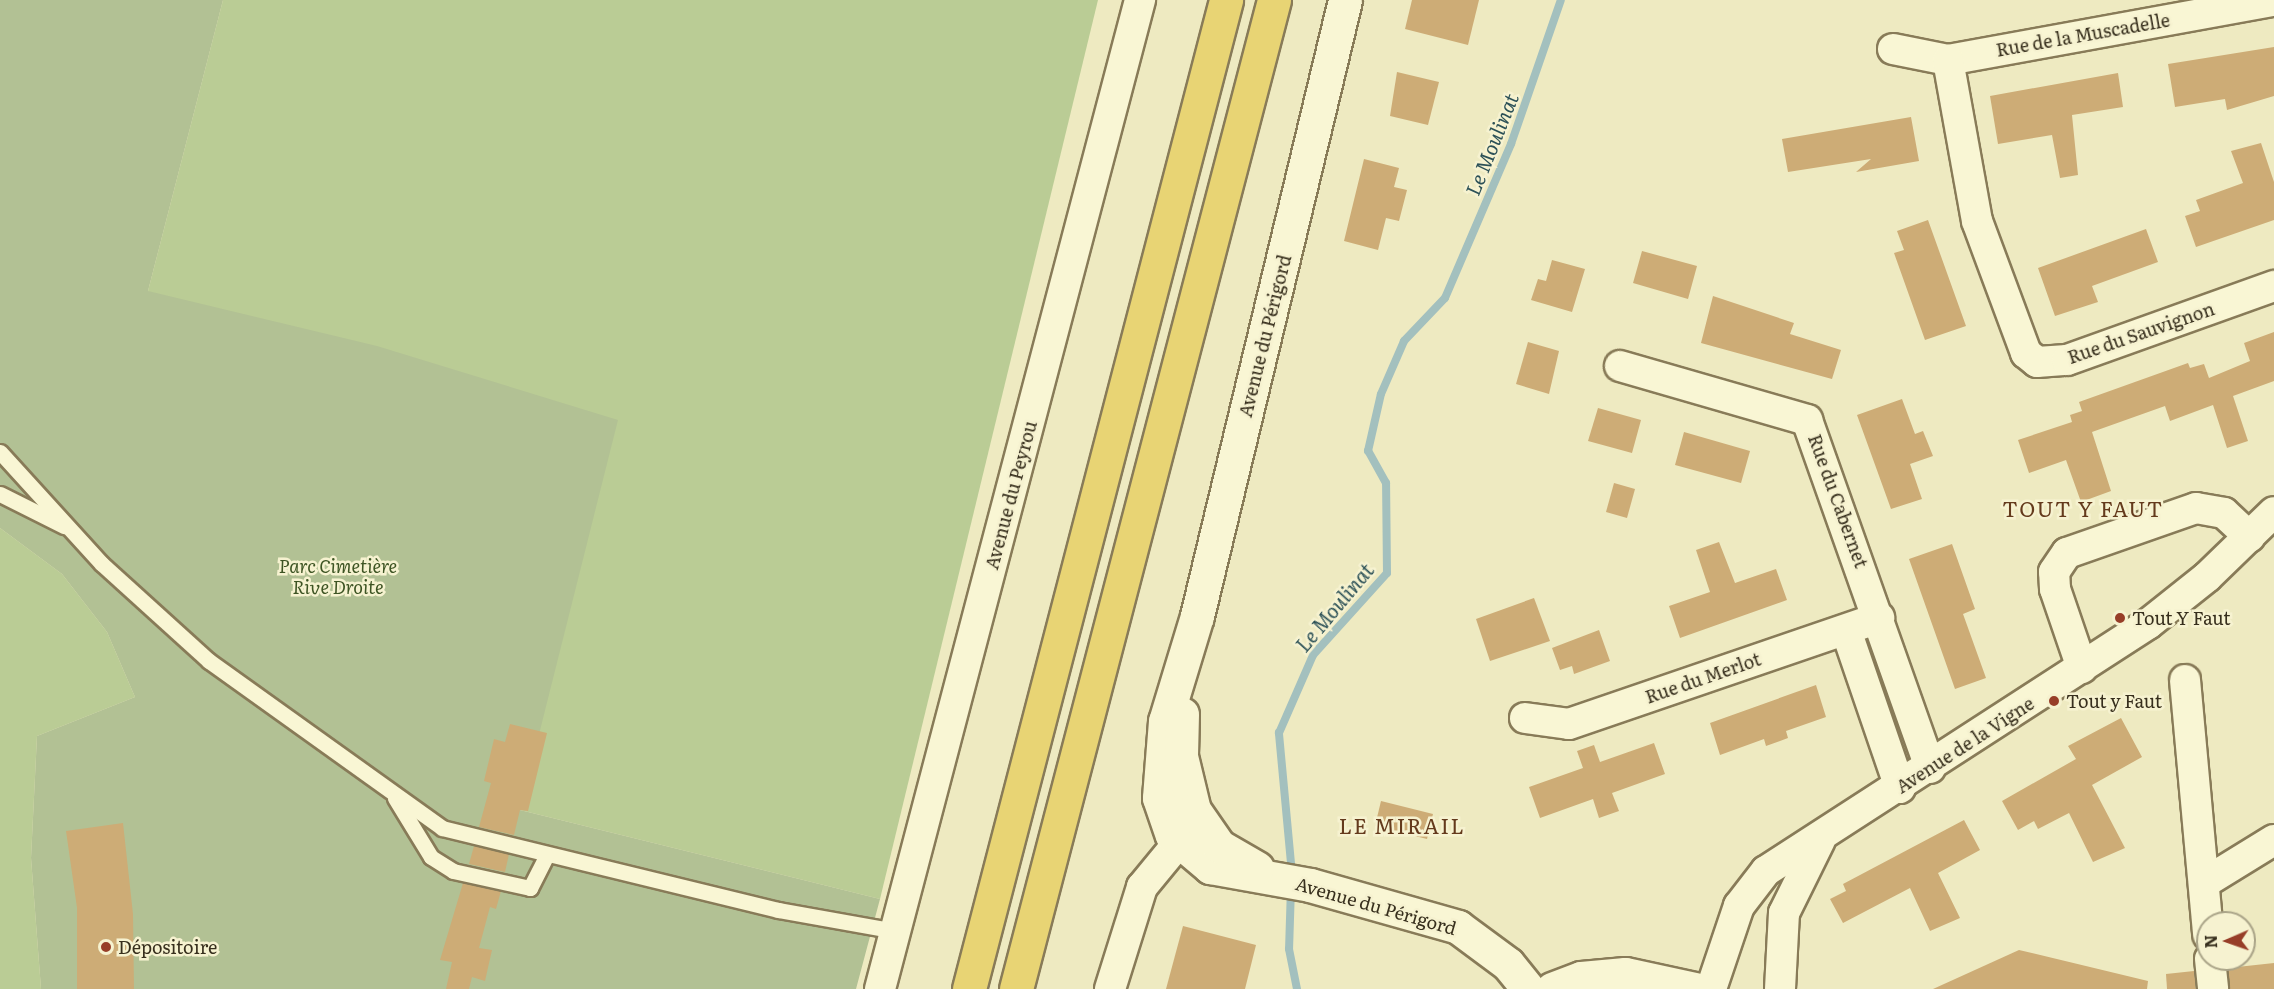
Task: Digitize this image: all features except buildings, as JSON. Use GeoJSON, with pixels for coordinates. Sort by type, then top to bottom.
{"type":"FeatureCollection","features":[{"type":"Feature","properties":{"kind":"highway"},"geometry":{"type":"LineString","coordinates":[[969,989],[1226,0]]}},
{"type":"Feature","properties":{"kind":"highway"},"geometry":{"type":"LineString","coordinates":[[1016,989],[1274,0]]}},
{"type":"Feature","properties":{"kind":"street","name":"Avenue du Peyrou"},"geometry":{"type":"LineString","coordinates":[[880,989],[1140,0]]}},
{"type":"Feature","properties":{"kind":"street","name":"Avenue du Périgord"},"geometry":{"type":"LineString","coordinates":[[1345,0],[1183,672],[1165,721],[1158,779],[1163,817],[1179,842],[1210,867],[1310,885],[1458,927],[1508,964],[1528,989]]}},
{"type":"Feature","properties":{"kind":"street","name":"Rue de la Muscadelle"},"geometry":{"type":"LineString","coordinates":[[1893,49],[1948,60],[2274,1]]}},
{"type":"Feature","properties":{"kind":"street","name":"Rue du Sauvignon"},"geometry":{"type":"LineString","coordinates":[[1948,60],[1977,221],[2026,353],[2037,362],[2067,360],[2274,286]]}},
{"type":"Feature","properties":{"kind":"street","name":"Rue du Cabernet"},"geometry":{"type":"LineString","coordinates":[[1620,366],[1807,420],[1879,618],[1930,768]]}},
{"type":"Feature","properties":{"kind":"street"},"geometry":{"type":"LineString","coordinates":[[2082,668],[2055,589],[2054,572],[2067,553],[2196,508],[2224,513],[2250,537]]}},
{"type":"Feature","properties":{"kind":"street","name":"Avenue de la Vigne"},"geometry":{"type":"LineString","coordinates":[[1711,989],[1730,928],[1751,888],[1791,851],[1820,840],[2082,668],[2181,599],[2250,537],[2274,512]]}},
{"type":"Feature","properties":{"kind":"street","name":"Rue du Merlot"},"geometry":{"type":"LineString","coordinates":[[1525,718],[1569,724],[1879,618]]}},
{"type":"Feature","properties":{"kind":"street"},"geometry":{"type":"LineString","coordinates":[[1846,630],[1900,788]]}},
{"type":"Feature","properties":{"kind":"street","name":"Avenue du Périgord"},"geometry":{"type":"LineString","coordinates":[[1183,672],[1181,756],[1191,803],[1206,831],[1238,858],[1274,877]]}},
{"type":"Feature","properties":{"kind":"street"},"geometry":{"type":"LineString","coordinates":[[2185,680],[2206,911]]}},
{"type":"Feature","properties":{"kind":"street"},"geometry":{"type":"LineString","coordinates":[[1110,989],[1142,887],[1190,826],[1191,803]]}},
{"type":"Feature","properties":{"kind":"street"},"geometry":{"type":"LineString","coordinates":[[1179,842],[1195,839],[1238,858]]}},
{"type":"Feature","properties":{"kind":"street","name":"Avenue de la Vigne"},"geometry":{"type":"LineString","coordinates":[[1780,989],[1789,894],[1820,840]]}},
{"type":"Feature","properties":{"kind":"street"},"geometry":{"type":"LineString","coordinates":[[2204,883],[2274,840]]}},
{"type":"Feature","properties":{"kind":"street"},"geometry":{"type":"LineString","coordinates":[[2211,971],[2213,989]]}},
{"type":"Feature","properties":{"kind":"street"},"geometry":{"type":"LineString","coordinates":[[1551,989],[1581,978],[1625,974],[1695,989]]}},
{"type":"Feature","properties":{"kind":"lane"},"geometry":{"type":"LineString","coordinates":[[0,452],[74,531],[209,661],[442,828],[546,856],[778,910],[896,931]]}},
{"type":"Feature","properties":{"kind":"lane"},"geometry":{"type":"LineString","coordinates":[[0,494],[74,531]]}},
{"type":"Feature","properties":{"kind":"lane"},"geometry":{"type":"LineString","coordinates":[[390,790],[431,857],[453,871],[530,888],[546,856]]}},
{"type":"Feature","properties":{"kind":"green space","name":"Parc Cimetière Rive Droite"},"geometry":{"type":"Polygon","coordinates":[[[0,0],[223,0],[148,291],[377,346],[618,420],[520,810],[880,899],[856,989],[41,989],[31,858],[37,736],[135,697],[107,632],[62,574],[0,528],[0,0]]]}},
{"type":"Feature","properties":{"kind":"green space"},"geometry":{"type":"Polygon","coordinates":[[[223,0],[1098,0],[880,899],[520,810],[148,291],[223,0]]]}},
{"type":"Feature","properties":{"kind":"green space"},"geometry":{"type":"Polygon","coordinates":[[[0,528],[62,574],[107,632],[135,697],[37,736],[31,858],[41,989],[0,989],[0,528]]]}},
{"type":"Feature","properties":{"kind":"waterway","name":"Le Moulinat"},"geometry":{"type":"LineString","coordinates":[[1292,874],[1279,733],[1313,655],[1387,573],[1386,483],[1368,451],[1381,394],[1404,341],[1445,298],[1511,144],[1561,0]]}},
{"type":"Feature","properties":{"kind":"waterway","name":"Le Moulinat"},"geometry":{"type":"LineString","coordinates":[[1291,887],[1289,949],[1297,989]]}},
{"type":"Feature","properties":{"kind":"place","name":"Tout Y Faut"},"geometry":{"type":"Point","coordinates":[2120,618]}},
{"type":"Feature","properties":{"kind":"place","name":"Tout y Faut"},"geometry":{"type":"Point","coordinates":[2054,701]}},
{"type":"Feature","properties":{"kind":"place","name":"Dépositoire"},"geometry":{"type":"Point","coordinates":[106,947]}},
{"type":"Feature","properties":{"kind":"district","name":"TOUT Y FAUT"},"geometry":{"type":"Point","coordinates":[2083,508]}},
{"type":"Feature","properties":{"kind":"district","name":"LE MIRAIL"},"geometry":{"type":"Point","coordinates":[1402,825]}}]}
